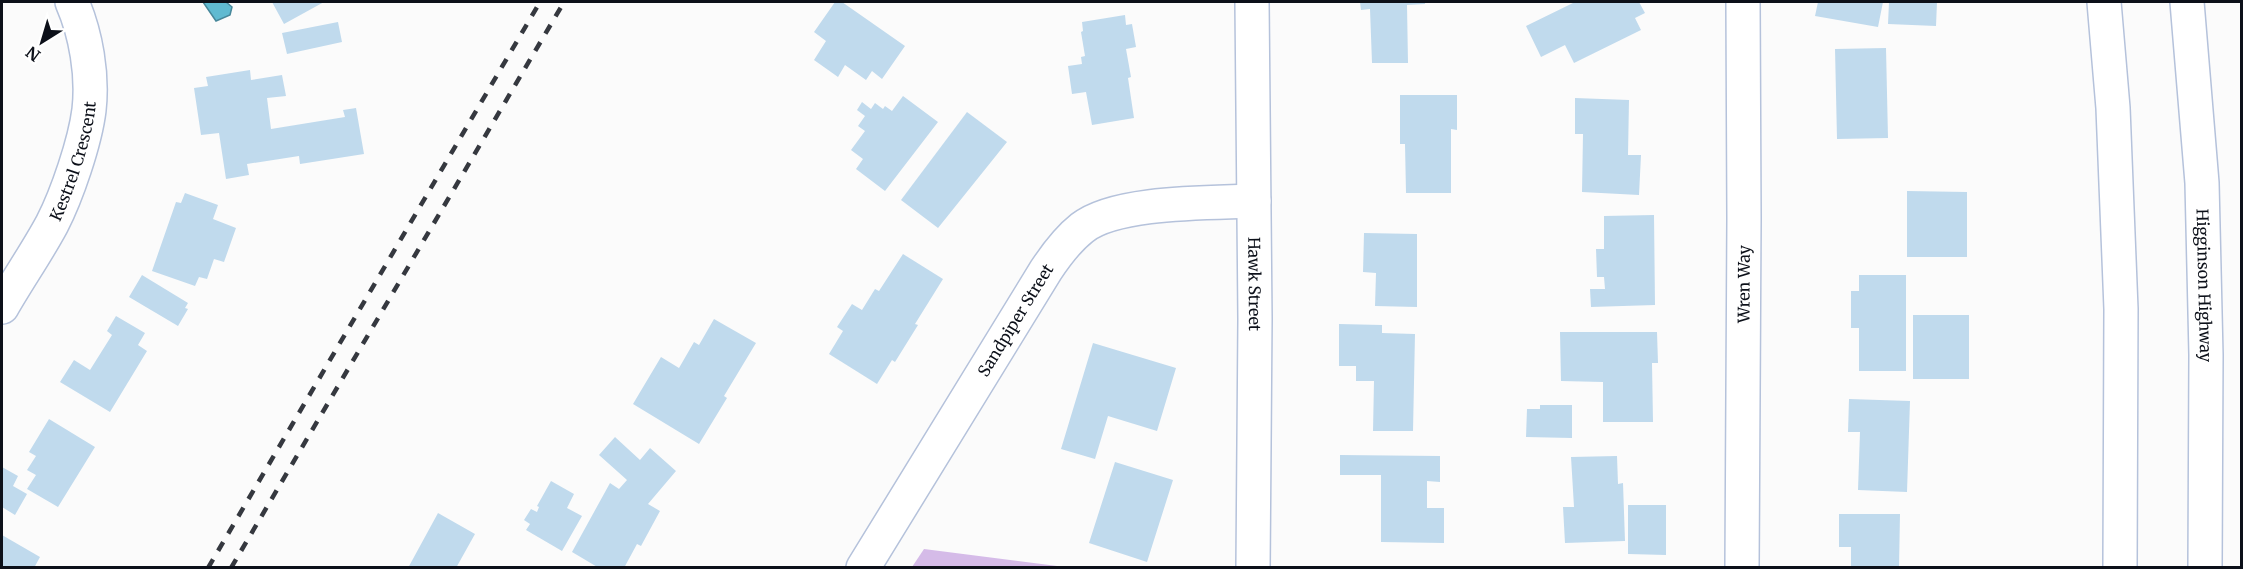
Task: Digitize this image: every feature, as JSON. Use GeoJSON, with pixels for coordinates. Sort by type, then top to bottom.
{"type":"FeatureCollection","features":[{"type":"Feature","properties":{"kind":"main road","name":"Kestrel Crescent"},"geometry":{"type":"LineString","coordinates":[[2,306],[60,208],[72,174],[89,110],[85,42],[72,2]]}},
{"type":"Feature","properties":{"kind":"main road","name":"Hawk Street"},"geometry":{"type":"LineString","coordinates":[[1252,2],[1253,567]]}},
{"type":"Feature","properties":{"kind":"main road","name":"Wren Way"},"geometry":{"type":"LineString","coordinates":[[1742,567],[1743,2]]}},
{"type":"Feature","properties":{"kind":"main road"},"geometry":{"type":"LineString","coordinates":[[2104,2],[2113,108],[2121,309],[2120,567]]}},
{"type":"Feature","properties":{"kind":"main road","name":"Higginson Highway"},"geometry":{"type":"LineString","coordinates":[[2187,2],[2202,183],[2206,355],[2205,567]]}},
{"type":"Feature","properties":{"kind":"main road","name":"Sandpiper Street"},"geometry":{"type":"LineString","coordinates":[[863,567],[1046,270],[1059,252],[1082,228],[1106,216],[1155,207],[1254,201]]}},
{"type":"Feature","properties":{"kind":"shaded area"},"geometry":{"type":"Polygon","coordinates":[[[924,549],[1065,567],[912,567],[924,549]]]}},
{"type":"Feature","properties":{"kind":"water"},"geometry":{"type":"Polygon","coordinates":[[[203,2],[226,2],[232,7],[230,15],[216,21],[203,2]]]}},
{"type":"Feature","properties":{"kind":"building"},"geometry":{"type":"Polygon","coordinates":[[[272,2],[324,2],[284,24],[272,2]]]}},
{"type":"Feature","properties":{"kind":"building"},"geometry":{"type":"Polygon","coordinates":[[[835,2],[842,2],[905,46],[882,79],[872,71],[866,80],[845,65],[838,77],[814,60],[826,41],[814,32],[835,2]]]}},
{"type":"Feature","properties":{"kind":"building"},"geometry":{"type":"Polygon","coordinates":[[[1360,2],[1425,2],[1425,4],[1407,5],[1408,63],[1372,63],[1370,9],[1361,10],[1360,2]]]}},
{"type":"Feature","properties":{"kind":"building"},"geometry":{"type":"Polygon","coordinates":[[[1575,2],[1639,2],[1645,13],[1635,18],[1641,30],[1574,63],[1565,45],[1541,57],[1526,26],[1575,2]]]}},
{"type":"Feature","properties":{"kind":"building"},"geometry":{"type":"Polygon","coordinates":[[[1818,2],[1883,2],[1878,27],[1815,16],[1818,2]]]}},
{"type":"Feature","properties":{"kind":"building"},"geometry":{"type":"Polygon","coordinates":[[[1889,2],[1937,2],[1936,26],[1888,24],[1889,2]]]}},
{"type":"Feature","properties":{"kind":"building"},"geometry":{"type":"Polygon","coordinates":[[[1125,15],[1126,25],[1132,24],[1136,47],[1126,49],[1134,118],[1092,125],[1086,92],[1072,94],[1068,66],[1082,64],[1081,57],[1085,56],[1081,32],[1083,31],[1082,22],[1125,15]]]}},
{"type":"Feature","properties":{"kind":"building"},"geometry":{"type":"Polygon","coordinates":[[[338,22],[342,42],[287,54],[282,33],[338,22]]]}},
{"type":"Feature","properties":{"kind":"building"},"geometry":{"type":"Polygon","coordinates":[[[1886,48],[1888,138],[1837,139],[1835,49],[1886,48]]]}},
{"type":"Feature","properties":{"kind":"building"},"geometry":{"type":"Polygon","coordinates":[[[250,70],[251,80],[282,75],[286,96],[267,98],[271,129],[345,117],[343,110],[356,108],[364,154],[300,164],[299,156],[247,164],[249,175],[226,179],[219,133],[201,135],[194,88],[208,86],[206,77],[250,70]]]}},
{"type":"Feature","properties":{"kind":"building"},"geometry":{"type":"Polygon","coordinates":[[[1400,95],[1457,95],[1457,130],[1451,129],[1451,193],[1406,193],[1405,144],[1400,144],[1400,95]]]}},
{"type":"Feature","properties":{"kind":"building"},"geometry":{"type":"Polygon","coordinates":[[[903,96],[938,122],[885,191],[856,169],[863,159],[851,150],[865,131],[858,126],[865,116],[857,110],[862,102],[871,109],[875,103],[883,109],[885,106],[892,111],[903,96]]]}},
{"type":"Feature","properties":{"kind":"building"},"geometry":{"type":"Polygon","coordinates":[[[1575,98],[1629,100],[1628,155],[1641,155],[1639,195],[1582,192],[1583,134],[1575,134],[1575,98]]]}},
{"type":"Feature","properties":{"kind":"building"},"geometry":{"type":"Polygon","coordinates":[[[967,112],[1007,142],[938,228],[901,200],[967,112]]]}},
{"type":"Feature","properties":{"kind":"building"},"geometry":{"type":"Polygon","coordinates":[[[1907,191],[1967,192],[1967,257],[1907,257],[1907,191]]]}},
{"type":"Feature","properties":{"kind":"building"},"geometry":{"type":"Polygon","coordinates":[[[185,193],[218,205],[213,219],[236,228],[224,262],[214,259],[207,279],[199,277],[195,286],[152,271],[176,202],[181,203],[185,193]]]}},
{"type":"Feature","properties":{"kind":"building"},"geometry":{"type":"Polygon","coordinates":[[[1654,215],[1655,305],[1591,307],[1590,289],[1605,289],[1604,277],[1597,277],[1596,249],[1604,249],[1604,216],[1654,215]]]}},
{"type":"Feature","properties":{"kind":"building"},"geometry":{"type":"Polygon","coordinates":[[[1364,233],[1417,234],[1417,307],[1375,306],[1376,273],[1363,272],[1364,233]]]}},
{"type":"Feature","properties":{"kind":"building"},"geometry":{"type":"Polygon","coordinates":[[[903,254],[943,279],[895,362],[892,360],[877,384],[829,354],[843,331],[837,327],[852,304],[862,310],[875,289],[879,291],[903,254]]]}},
{"type":"Feature","properties":{"kind":"building"},"geometry":{"type":"Polygon","coordinates":[[[142,275],[188,303],[185,308],[188,309],[178,326],[129,297],[142,275]]]}},
{"type":"Feature","properties":{"kind":"building"},"geometry":{"type":"Polygon","coordinates":[[[1859,275],[1906,275],[1906,371],[1859,371],[1859,328],[1851,328],[1851,291],[1859,291],[1859,275]]]}},
{"type":"Feature","properties":{"kind":"building"},"geometry":{"type":"Polygon","coordinates":[[[1913,315],[1969,315],[1969,379],[1913,379],[1913,315]]]}},
{"type":"Feature","properties":{"kind":"building"},"geometry":{"type":"Polygon","coordinates":[[[116,316],[145,333],[138,345],[147,351],[110,412],[60,382],[74,360],[90,370],[112,335],[107,331],[116,316]]]}},
{"type":"Feature","properties":{"kind":"building"},"geometry":{"type":"Polygon","coordinates":[[[714,319],[756,343],[724,396],[727,398],[699,444],[633,404],[661,357],[679,368],[694,342],[699,345],[714,319]]]}},
{"type":"Feature","properties":{"kind":"building"},"geometry":{"type":"Polygon","coordinates":[[[1339,324],[1382,325],[1382,333],[1415,334],[1413,431],[1373,431],[1374,381],[1356,381],[1356,366],[1339,366],[1339,324]]]}},
{"type":"Feature","properties":{"kind":"building"},"geometry":{"type":"Polygon","coordinates":[[[1560,332],[1657,332],[1658,363],[1652,363],[1653,422],[1603,422],[1603,382],[1561,381],[1560,332]]]}},
{"type":"Feature","properties":{"kind":"building"},"geometry":{"type":"Polygon","coordinates":[[[1093,343],[1176,368],[1157,431],[1108,416],[1095,459],[1061,449],[1093,343]]]}},
{"type":"Feature","properties":{"kind":"building"},"geometry":{"type":"Polygon","coordinates":[[[1849,399],[1910,401],[1907,492],[1858,490],[1860,432],[1848,432],[1849,399]]]}},
{"type":"Feature","properties":{"kind":"building"},"geometry":{"type":"Polygon","coordinates":[[[1540,405],[1572,405],[1572,438],[1526,437],[1527,409],[1540,409],[1540,405]]]}},
{"type":"Feature","properties":{"kind":"building"},"geometry":{"type":"Polygon","coordinates":[[[49,419],[95,447],[58,507],[27,489],[36,475],[27,470],[36,456],[29,452],[49,419]]]}},
{"type":"Feature","properties":{"kind":"building"},"geometry":{"type":"Polygon","coordinates":[[[615,437],[640,460],[650,448],[676,471],[648,504],[660,511],[641,546],[637,544],[624,568],[599,568],[572,552],[610,483],[619,489],[627,480],[599,455],[615,437]]]}},
{"type":"Feature","properties":{"kind":"building"},"geometry":{"type":"Polygon","coordinates":[[[1340,455],[1440,456],[1440,482],[1427,481],[1427,508],[1444,508],[1444,543],[1381,542],[1381,475],[1340,475],[1340,455]]]}},
{"type":"Feature","properties":{"kind":"building"},"geometry":{"type":"Polygon","coordinates":[[[1617,456],[1618,484],[1623,483],[1625,541],[1565,543],[1563,507],[1574,507],[1571,457],[1617,456]]]}},
{"type":"Feature","properties":{"kind":"building"},"geometry":{"type":"Polygon","coordinates":[[[1115,462],[1173,480],[1147,562],[1089,543],[1115,462]]]}},
{"type":"Feature","properties":{"kind":"building"},"geometry":{"type":"Polygon","coordinates":[[[2,467],[18,476],[13,486],[27,494],[15,515],[2,507],[2,467]]]}},
{"type":"Feature","properties":{"kind":"building"},"geometry":{"type":"Polygon","coordinates":[[[551,481],[574,494],[567,508],[582,516],[562,551],[526,530],[530,524],[524,520],[531,509],[537,512],[539,507],[537,506],[551,481]]]}},
{"type":"Feature","properties":{"kind":"building"},"geometry":{"type":"Polygon","coordinates":[[[1628,505],[1666,505],[1666,555],[1628,554],[1628,505]]]}},
{"type":"Feature","properties":{"kind":"building"},"geometry":{"type":"Polygon","coordinates":[[[438,513],[475,534],[456,568],[408,568],[438,513]]]}},
{"type":"Feature","properties":{"kind":"building"},"geometry":{"type":"Polygon","coordinates":[[[1839,514],[1900,514],[1899,568],[1851,568],[1851,547],[1839,547],[1839,514]]]}},
{"type":"Feature","properties":{"kind":"building"},"geometry":{"type":"Polygon","coordinates":[[[2,535],[40,557],[34,568],[2,568],[2,535]]]}},
{"type":"Feature","properties":{"kind":"railway"},"geometry":{"type":"LineString","coordinates":[[208,568],[540,2]]}},
{"type":"Feature","properties":{"kind":"railway"},"geometry":{"type":"LineString","coordinates":[[231,568],[564,2]]}}]}
